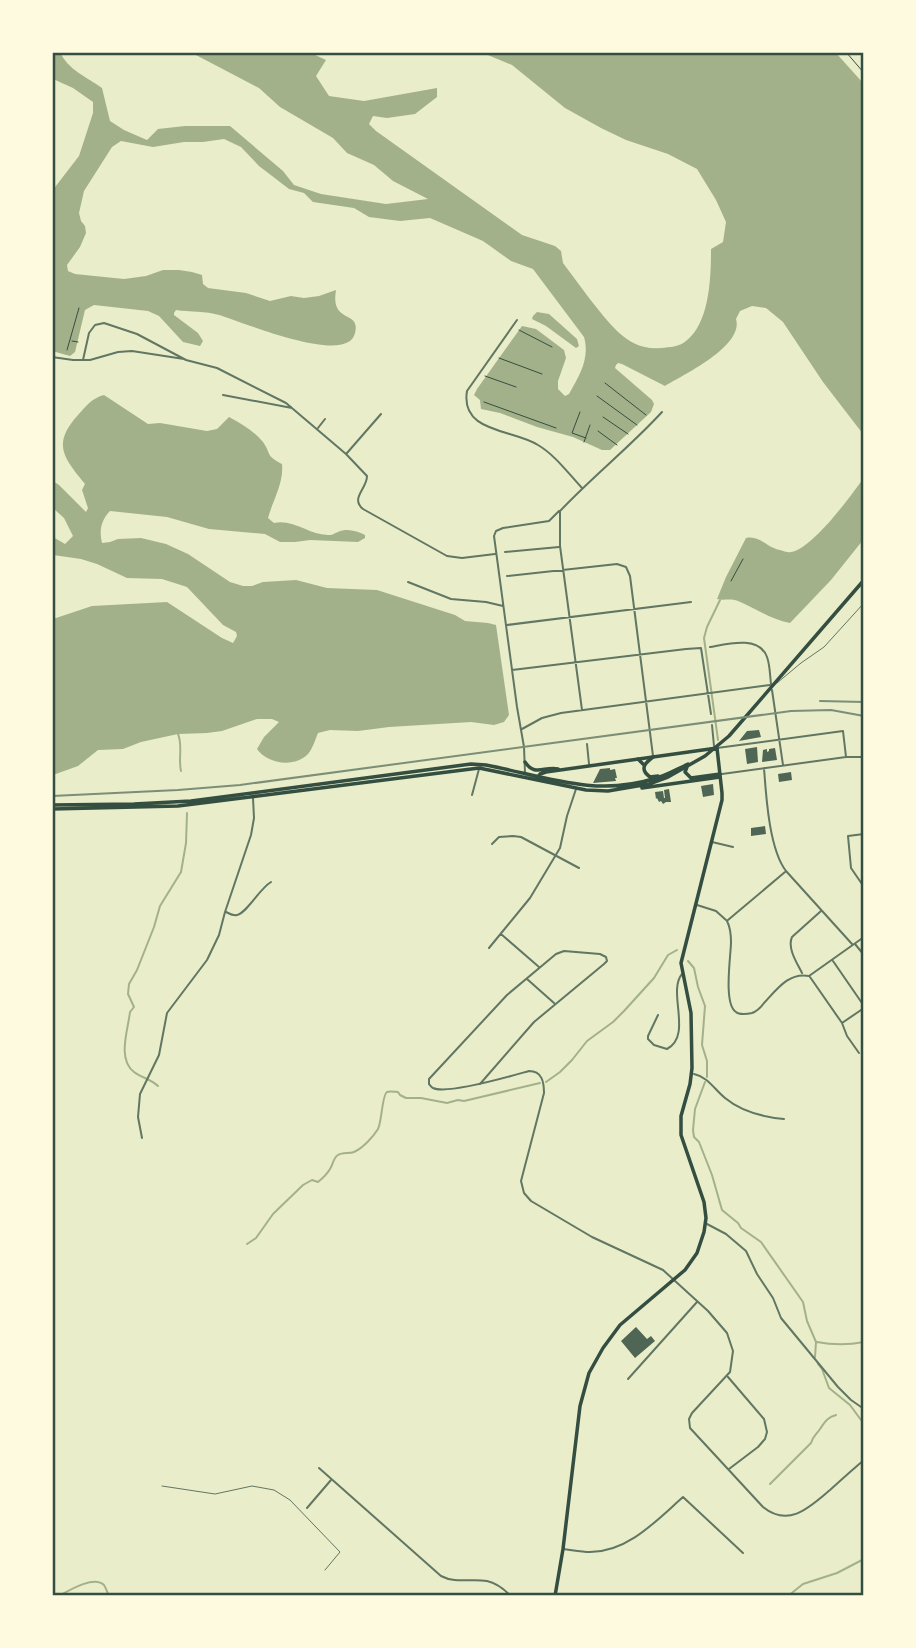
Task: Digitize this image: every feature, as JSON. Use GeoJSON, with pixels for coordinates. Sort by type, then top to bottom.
{"type":"FeatureCollection","features":[{"type":"Feature","properties":{"kind":"main road"},"geometry":{"type":"LineString","coordinates":[[623,789],[655,782],[687,767],[722,743],[863,580]]}},
{"type":"Feature","properties":{"kind":"main road"},"geometry":{"type":"LineString","coordinates":[[537,778],[544,773],[560,770],[717,748],[722,796],[682,956],[682,974],[691,1013],[692,1073],[681,1115],[681,1135],[704,1198],[706,1224],[702,1242],[685,1270],[611,1335],[596,1360],[582,1394],[555,1595]]}},
{"type":"Feature","properties":{"kind":"main road"},"geometry":{"type":"LineString","coordinates":[[644,765],[653,757]]}},
{"type":"Feature","properties":{"kind":"main road"},"geometry":{"type":"LineString","coordinates":[[638,759],[650,777],[673,771]]}},
{"type":"Feature","properties":{"kind":"main road"},"geometry":{"type":"LineString","coordinates":[[525,762],[534,770],[560,770]]}},
{"type":"Feature","properties":{"kind":"main road"},"geometry":{"type":"LineString","coordinates":[[577,787],[635,784],[662,777],[694,762]]}},
{"type":"Feature","properties":{"kind":"main road"},"geometry":{"type":"LineString","coordinates":[[52,807],[178,806],[479,766],[596,791],[720,776]]}},
{"type":"Feature","properties":{"kind":"main road"},"geometry":{"type":"LineString","coordinates":[[687,767],[685,772],[691,778],[720,776]]}},
{"type":"Feature","properties":{"kind":"street"},"geometry":{"type":"LineString","coordinates":[[517,320],[467,391],[468,407],[473,418],[481,424],[542,447],[582,488]]}},
{"type":"Feature","properties":{"kind":"street"},"geometry":{"type":"LineString","coordinates":[[83,360],[90,330],[102,323],[137,334],[186,360]]}},
{"type":"Feature","properties":{"kind":"street"},"geometry":{"type":"LineString","coordinates":[[52,357],[83,360],[132,351],[217,368],[293,408],[346,454],[367,476],[366,484],[357,500],[363,509],[447,556],[462,558],[495,554]]}},
{"type":"Feature","properties":{"kind":"street"},"geometry":{"type":"LineString","coordinates":[[223,394],[293,408]]}},
{"type":"Feature","properties":{"kind":"street"},"geometry":{"type":"LineString","coordinates":[[525,776],[494,534],[498,530],[549,521],[662,412]]}},
{"type":"Feature","properties":{"kind":"street"},"geometry":{"type":"LineString","coordinates":[[346,454],[381,414]]}},
{"type":"Feature","properties":{"kind":"street"},"geometry":{"type":"LineString","coordinates":[[317,429],[325,419]]}},
{"type":"Feature","properties":{"kind":"street"},"geometry":{"type":"LineString","coordinates":[[560,511],[560,547],[582,710]]}},
{"type":"Feature","properties":{"kind":"street"},"geometry":{"type":"LineString","coordinates":[[505,552],[560,547]]}},
{"type":"Feature","properties":{"kind":"street"},"geometry":{"type":"LineString","coordinates":[[507,576],[617,564],[625,566],[630,576],[653,757]]}},
{"type":"Feature","properties":{"kind":"street"},"geometry":{"type":"LineString","coordinates":[[408,582],[451,599],[486,602],[503,607]]}},
{"type":"Feature","properties":{"kind":"street"},"geometry":{"type":"LineString","coordinates":[[506,625],[691,602]]}},
{"type":"Feature","properties":{"kind":"street"},"geometry":{"type":"LineString","coordinates":[[710,647],[737,642],[748,643],[758,646],[766,655],[783,765]]}},
{"type":"Feature","properties":{"kind":"street"},"geometry":{"type":"LineString","coordinates":[[512,670],[701,648],[710,714]]}},
{"type":"Feature","properties":{"kind":"street"},"geometry":{"type":"LineString","coordinates":[[521,730],[545,717],[582,710],[771,685]]}},
{"type":"Feature","properties":{"kind":"street"},"geometry":{"type":"LineString","coordinates":[[712,725],[714,746],[717,748],[843,731],[846,757]]}},
{"type":"Feature","properties":{"kind":"street"},"geometry":{"type":"LineString","coordinates":[[587,744],[590,765]]}},
{"type":"Feature","properties":{"kind":"street"},"geometry":{"type":"LineString","coordinates":[[720,776],[783,765],[863,757]]}},
{"type":"Feature","properties":{"kind":"street"},"geometry":{"type":"LineString","coordinates":[[472,795],[479,766]]}},
{"type":"Feature","properties":{"kind":"street"},"geometry":{"type":"LineString","coordinates":[[764,768],[770,826],[779,858],[786,871],[863,955]]}},
{"type":"Feature","properties":{"kind":"street"},"geometry":{"type":"LineString","coordinates":[[489,948],[530,898],[562,845],[567,817],[577,787]]}},
{"type":"Feature","properties":{"kind":"street"},"geometry":{"type":"LineString","coordinates":[[142,1139],[138,1117],[140,1094],[159,1055],[167,1013],[212,951],[219,935],[251,835],[254,818],[253,796]]}},
{"type":"Feature","properties":{"kind":"street"},"geometry":{"type":"LineString","coordinates":[[863,834],[848,836],[851,868],[863,887]]}},
{"type":"Feature","properties":{"kind":"street"},"geometry":{"type":"LineString","coordinates":[[492,844],[499,837],[521,838],[579,868]]}},
{"type":"Feature","properties":{"kind":"street"},"geometry":{"type":"LineString","coordinates":[[711,842],[733,848]]}},
{"type":"Feature","properties":{"kind":"street"},"geometry":{"type":"LineString","coordinates":[[727,921],[786,871]]}},
{"type":"Feature","properties":{"kind":"street"},"geometry":{"type":"LineString","coordinates":[[225,912],[233,915],[242,912],[263,887],[271,882]]}},
{"type":"Feature","properties":{"kind":"street"},"geometry":{"type":"LineString","coordinates":[[695,905],[715,911],[727,921],[731,939],[728,979],[732,1004],[735,1012],[742,1014],[755,1012],[785,981],[803,975],[809,976],[863,937]]}},
{"type":"Feature","properties":{"kind":"street"},"geometry":{"type":"LineString","coordinates":[[803,975],[790,948],[790,942],[792,937],[822,911]]}},
{"type":"Feature","properties":{"kind":"street"},"geometry":{"type":"LineString","coordinates":[[500,933],[540,968]]}},
{"type":"Feature","properties":{"kind":"street"},"geometry":{"type":"LineString","coordinates":[[480,1084],[534,1022],[604,964],[607,959],[604,956],[561,951],[507,995],[429,1079],[429,1085],[446,1089],[480,1084],[533,1071],[540,1076],[543,1098],[521,1181],[524,1193],[592,1237],[655,1266],[675,1280],[727,1333],[734,1356],[732,1367],[728,1377],[690,1416],[690,1428],[766,1510],[784,1516],[797,1514],[810,1507],[863,1460]]}},
{"type":"Feature","properties":{"kind":"street"},"geometry":{"type":"LineString","coordinates":[[832,960],[863,1007],[842,1023]]}},
{"type":"Feature","properties":{"kind":"street"},"geometry":{"type":"LineString","coordinates":[[658,1015],[648,1036],[650,1042],[663,1049],[670,1048],[674,1045],[677,1034],[677,985],[682,974]]}},
{"type":"Feature","properties":{"kind":"street"},"geometry":{"type":"LineString","coordinates":[[809,976],[859,1053]]}},
{"type":"Feature","properties":{"kind":"street"},"geometry":{"type":"LineString","coordinates":[[527,978],[555,1004]]}},
{"type":"Feature","properties":{"kind":"street"},"geometry":{"type":"LineString","coordinates":[[692,1073],[702,1076],[726,1099],[740,1108],[784,1119]]}},
{"type":"Feature","properties":{"kind":"street"},"geometry":{"type":"LineString","coordinates":[[706,1224],[726,1234],[746,1251],[773,1298],[781,1318],[838,1387],[863,1409]]}},
{"type":"Feature","properties":{"kind":"street"},"geometry":{"type":"LineString","coordinates":[[628,1379],[697,1301]]}},
{"type":"Feature","properties":{"kind":"street"},"geometry":{"type":"LineString","coordinates":[[728,1377],[764,1419],[768,1432],[758,1447],[728,1470]]}},
{"type":"Feature","properties":{"kind":"street"},"geometry":{"type":"LineString","coordinates":[[319,1468],[441,1576],[453,1580],[488,1581],[511,1595]]}},
{"type":"Feature","properties":{"kind":"street"},"geometry":{"type":"LineString","coordinates":[[307,1508],[332,1479]]}},
{"type":"Feature","properties":{"kind":"street"},"geometry":{"type":"LineString","coordinates":[[563,1549],[591,1552],[615,1547],[642,1532],[683,1497],[743,1553]]}},
{"type":"Feature","properties":{"kind":"lane"},"geometry":{"type":"LineString","coordinates":[[771,685],[779,683],[800,663],[820,651],[863,603]]}},
{"type":"Feature","properties":{"kind":"lane"},"geometry":{"type":"LineString","coordinates":[[162,1486],[215,1493],[252,1486],[274,1490],[290,1500],[340,1552],[325,1570]]}},
{"type":"Feature","properties":{"kind":"path"},"geometry":{"type":"LineString","coordinates":[[846,52],[863,73]]}},
{"type":"Feature","properties":{"kind":"path"},"geometry":{"type":"LineString","coordinates":[[67,350],[79,308]]}},
{"type":"Feature","properties":{"kind":"path"},"geometry":{"type":"LineString","coordinates":[[76,318],[83,320]]}},
{"type":"Feature","properties":{"kind":"path"},"geometry":{"type":"LineString","coordinates":[[519,330],[552,347]]}},
{"type":"Feature","properties":{"kind":"path"},"geometry":{"type":"LineString","coordinates":[[70,340],[78,342]]}},
{"type":"Feature","properties":{"kind":"path"},"geometry":{"type":"LineString","coordinates":[[499,358],[542,374]]}},
{"type":"Feature","properties":{"kind":"path"},"geometry":{"type":"LineString","coordinates":[[485,376],[516,387]]}},
{"type":"Feature","properties":{"kind":"path"},"geometry":{"type":"LineString","coordinates":[[605,383],[646,415]]}},
{"type":"Feature","properties":{"kind":"path"},"geometry":{"type":"LineString","coordinates":[[597,396],[638,425]]}},
{"type":"Feature","properties":{"kind":"path"},"geometry":{"type":"LineString","coordinates":[[484,402],[556,428]]}},
{"type":"Feature","properties":{"kind":"path"},"geometry":{"type":"LineString","coordinates":[[500,412],[502,408]]}},
{"type":"Feature","properties":{"kind":"path"},"geometry":{"type":"LineString","coordinates":[[573,437],[580,412]]}},
{"type":"Feature","properties":{"kind":"path"},"geometry":{"type":"LineString","coordinates":[[523,421],[524,416]]}},
{"type":"Feature","properties":{"kind":"path"},"geometry":{"type":"LineString","coordinates":[[603,417],[628,434]]}},
{"type":"Feature","properties":{"kind":"path"},"geometry":{"type":"LineString","coordinates":[[541,428],[543,423]]}},
{"type":"Feature","properties":{"kind":"path"},"geometry":{"type":"LineString","coordinates":[[584,442],[590,425]]}},
{"type":"Feature","properties":{"kind":"path"},"geometry":{"type":"LineString","coordinates":[[598,431],[617,445]]}},
{"type":"Feature","properties":{"kind":"path"},"geometry":{"type":"LineString","coordinates":[[574,434],[586,438]]}},
{"type":"Feature","properties":{"kind":"path"},"geometry":{"type":"LineString","coordinates":[[731,581],[743,559]]}},
{"type":"Feature","properties":{"kind":"path"},"geometry":{"type":"LineString","coordinates":[[734,563],[739,566]]}},
{"type":"Feature","properties":{"kind":"shaded area"},"geometry":{"type":"Polygon","coordinates":[[[60,52],[73,68],[102,88],[110,121],[124,130],[147,140],[158,129],[230,126],[283,171],[294,185],[321,194],[386,204],[428,199],[393,181],[374,165],[347,153],[333,138],[280,107],[259,88],[194,54],[186,53],[311,53],[326,60],[316,76],[329,96],[364,101],[437,88],[437,97],[415,114],[387,118],[373,116],[369,124],[522,235],[555,246],[561,251],[563,263],[617,331],[638,345],[649,348],[683,343],[700,323],[708,298],[711,249],[723,242],[726,222],[716,200],[697,169],[668,154],[626,140],[601,128],[565,108],[512,65],[483,53],[836,53],[863,83],[863,434],[823,382],[783,322],[766,308],[752,306],[740,311],[736,319],[736,329],[722,349],[665,386],[622,364],[616,365],[615,368],[654,404],[651,412],[610,450],[602,450],[573,437],[481,409],[480,400],[474,395],[522,326],[536,329],[564,350],[566,358],[558,389],[565,396],[569,394],[583,366],[586,352],[584,337],[533,269],[511,261],[483,241],[430,218],[400,221],[369,217],[354,208],[313,202],[304,193],[289,189],[259,166],[241,147],[224,139],[153,147],[121,141],[112,147],[84,191],[79,213],[86,233],[67,265],[68,271],[124,279],[163,270],[179,270],[202,275],[203,284],[208,288],[246,293],[270,301],[291,296],[319,296],[336,290],[337,308],[354,321],[356,326],[355,333],[348,342],[334,345],[314,344],[214,314],[176,310],[174,315],[198,333],[203,341],[200,346],[183,342],[159,316],[148,311],[94,305],[85,310],[75,352],[70,356],[52,351],[52,321],[55,312],[52,310],[52,191],[79,156],[93,113],[93,102],[73,88],[53,79],[53,53],[60,52]]]}},
{"type":"Feature","properties":{"kind":"shaded area"},"geometry":{"type":"Polygon","coordinates":[[[537,312],[549,314],[577,339],[579,346],[576,348],[532,319],[537,312]]]}},
{"type":"Feature","properties":{"kind":"shaded area"},"geometry":{"type":"Polygon","coordinates":[[[104,395],[148,424],[160,423],[207,431],[217,429],[229,417],[256,434],[271,457],[282,464],[280,485],[268,518],[274,523],[288,523],[321,534],[332,535],[348,530],[365,535],[365,538],[358,542],[280,542],[265,534],[209,529],[167,517],[110,511],[102,526],[102,543],[141,538],[166,544],[188,554],[230,582],[243,586],[296,580],[327,588],[377,590],[455,615],[465,621],[496,625],[509,715],[504,722],[494,725],[471,722],[358,731],[330,730],[318,733],[310,752],[289,763],[267,758],[257,749],[264,737],[279,722],[257,719],[222,731],[178,734],[123,749],[98,750],[78,766],[53,775],[53,619],[92,606],[167,602],[222,638],[233,643],[237,636],[236,632],[223,625],[187,587],[162,579],[127,578],[81,559],[53,555],[53,537],[65,544],[73,536],[64,518],[53,508],[53,481],[86,512],[88,508],[82,490],[85,484],[66,458],[63,442],[65,434],[87,406],[104,395]]]}},
{"type":"Feature","properties":{"kind":"shaded area"},"geometry":{"type":"Polygon","coordinates":[[[863,479],[863,540],[831,580],[790,623],[738,601],[717,599],[746,538],[755,538],[787,552],[800,549],[830,521],[863,479]]]}},
{"type":"Feature","properties":{"kind":"building"},"geometry":{"type":"Polygon","coordinates":[[[759,730],[761,737],[739,741],[747,731],[759,730]]]}},
{"type":"Feature","properties":{"kind":"building"},"geometry":{"type":"Polygon","coordinates":[[[757,747],[758,762],[747,764],[745,749],[757,747]]]}},
{"type":"Feature","properties":{"kind":"building"},"geometry":{"type":"Polygon","coordinates":[[[775,748],[777,760],[762,762],[763,750],[767,749],[767,752],[775,748]]]}},
{"type":"Feature","properties":{"kind":"building"},"geometry":{"type":"Polygon","coordinates":[[[600,769],[615,769],[616,781],[593,783],[600,769]]]}},
{"type":"Feature","properties":{"kind":"building"},"geometry":{"type":"Polygon","coordinates":[[[791,772],[792,780],[779,782],[778,774],[791,772]]]}},
{"type":"Feature","properties":{"kind":"building"},"geometry":{"type":"Polygon","coordinates":[[[713,784],[714,795],[703,797],[701,786],[713,784]]]}},
{"type":"Feature","properties":{"kind":"building"},"geometry":{"type":"Polygon","coordinates":[[[669,789],[671,802],[663,804],[656,799],[655,792],[663,791],[665,798],[664,790],[669,789]]]}},
{"type":"Feature","properties":{"kind":"building"},"geometry":{"type":"Polygon","coordinates":[[[765,826],[766,834],[751,836],[751,828],[765,826]]]}},
{"type":"Feature","properties":{"kind":"building"},"geometry":{"type":"Polygon","coordinates":[[[636,1327],[647,1339],[651,1336],[655,1341],[635,1358],[621,1341],[636,1327]]]}},
{"type":"Feature","properties":{"kind":"waterway"},"geometry":{"type":"LineString","coordinates":[[718,740],[704,638],[720,600]]}},
{"type":"Feature","properties":{"kind":"waterway"},"geometry":{"type":"LineString","coordinates":[[178,734],[181,771]]}},
{"type":"Feature","properties":{"kind":"waterway"},"geometry":{"type":"LineString","coordinates":[[158,1086],[134,1072],[126,1060],[126,1035],[130,1012],[134,1007],[128,994],[129,984],[137,970],[160,906],[181,872],[187,813]]}},
{"type":"Feature","properties":{"kind":"waterway"},"geometry":{"type":"LineString","coordinates":[[546,1082],[560,1072],[587,1041],[624,1011],[654,978],[668,955],[677,950]]}},
{"type":"Feature","properties":{"kind":"waterway"},"geometry":{"type":"LineString","coordinates":[[688,961],[694,968],[705,1006],[702,1045],[707,1061],[707,1077]]}},
{"type":"Feature","properties":{"kind":"waterway"},"geometry":{"type":"LineString","coordinates":[[705,1082],[695,1109],[693,1130],[712,1175],[722,1210],[761,1242],[803,1302],[816,1342],[815,1357]]}},
{"type":"Feature","properties":{"kind":"waterway"},"geometry":{"type":"LineString","coordinates":[[247,1244],[256,1238],[273,1214],[303,1185],[312,1180],[318,1182],[330,1169],[336,1156],[354,1152],[371,1139],[378,1129],[387,1092],[398,1092],[406,1098],[447,1103],[540,1083]]}},
{"type":"Feature","properties":{"kind":"waterway"},"geometry":{"type":"LineString","coordinates":[[817,1342],[864,1342]]}},
{"type":"Feature","properties":{"kind":"waterway"},"geometry":{"type":"LineString","coordinates":[[818,1364],[829,1388],[850,1405],[861,1420]]}},
{"type":"Feature","properties":{"kind":"waterway"},"geometry":{"type":"LineString","coordinates":[[770,1484],[811,1443],[826,1420],[836,1415]]}},
{"type":"Feature","properties":{"kind":"waterway"},"geometry":{"type":"LineString","coordinates":[[862,1433],[864,1438]]}},
{"type":"Feature","properties":{"kind":"waterway"},"geometry":{"type":"LineString","coordinates":[[788,1596],[803,1584],[837,1573],[864,1559]]}},
{"type":"Feature","properties":{"kind":"waterway"},"geometry":{"type":"LineString","coordinates":[[59,1596],[94,1582],[104,1585],[109,1596]]}},
{"type":"Feature","properties":{"kind":"railway"},"geometry":{"type":"LineString","coordinates":[[820,701],[864,702]]}},
{"type":"Feature","properties":{"kind":"railway"},"geometry":{"type":"LineString","coordinates":[[52,796],[240,785],[791,711],[831,710],[864,716]]}}]}
